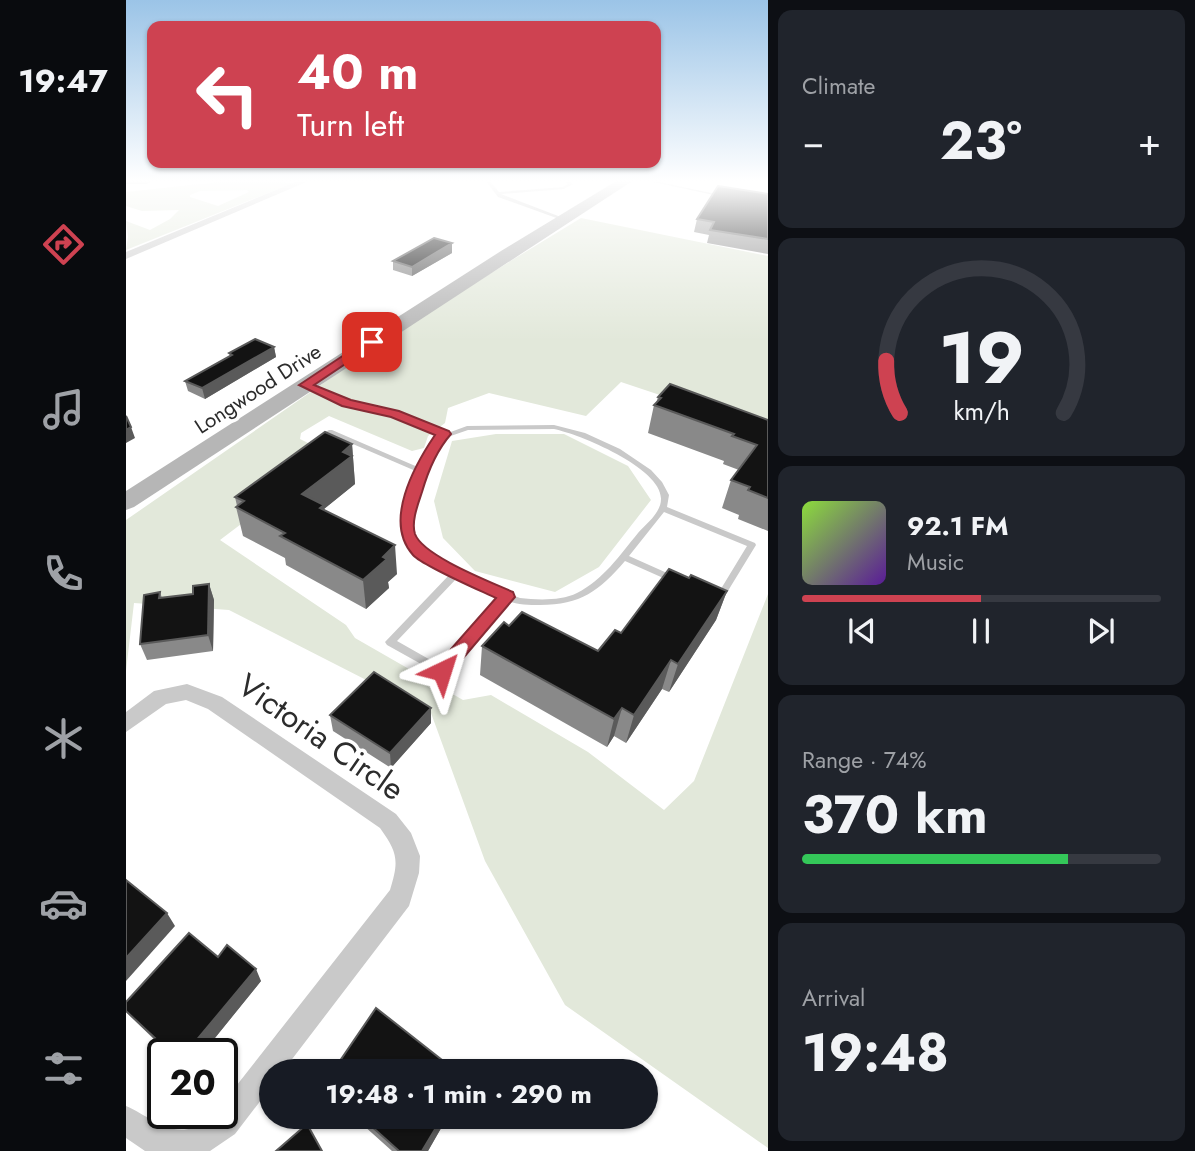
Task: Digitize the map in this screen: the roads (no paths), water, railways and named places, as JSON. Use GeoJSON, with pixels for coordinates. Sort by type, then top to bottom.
{"type":"FeatureCollection","features":[{"type":"Feature","properties":{"kind":"main road","name":"Longwood Drive"},"geometry":{"type":"LineString","coordinates":[[126,502],[541,234]]}},
{"type":"Feature","properties":{"kind":"street"},"geometry":{"type":"LineString","coordinates":[[126,256],[179,234]]}},
{"type":"Feature","properties":{"kind":"street","name":"Victoria Circle"},"geometry":{"type":"LineString","coordinates":[[126,723],[161,697],[187,692],[215,703],[388,821],[404,840],[411,862],[400,897],[225,1124],[196,1143],[158,1142],[126,1121]]}},
{"type":"Feature","properties":{"kind":"lane"},"geometry":{"type":"LineString","coordinates":[[305,385],[347,403],[394,414],[445,434]]}},
{"type":"Feature","properties":{"kind":"lane"},"geometry":{"type":"LineString","coordinates":[[554,427],[575,431],[630,459],[649,474],[665,493],[665,501],[624,557],[586,593],[571,599],[536,602],[514,600],[420,553],[407,534],[408,512],[421,471],[439,438],[445,434],[467,428],[554,427]]}},
{"type":"Feature","properties":{"kind":"lane"},"geometry":{"type":"LineString","coordinates":[[329,432],[421,471]]}},
{"type":"Feature","properties":{"kind":"lane"},"geometry":{"type":"LineString","coordinates":[[662,508],[752,545],[719,600],[707,594]]}},
{"type":"Feature","properties":{"kind":"lane"},"geometry":{"type":"LineString","coordinates":[[624,557],[683,584]]}},
{"type":"Feature","properties":{"kind":"lane"},"geometry":{"type":"LineString","coordinates":[[457,572],[390,642],[442,671],[507,597]]}}]}
